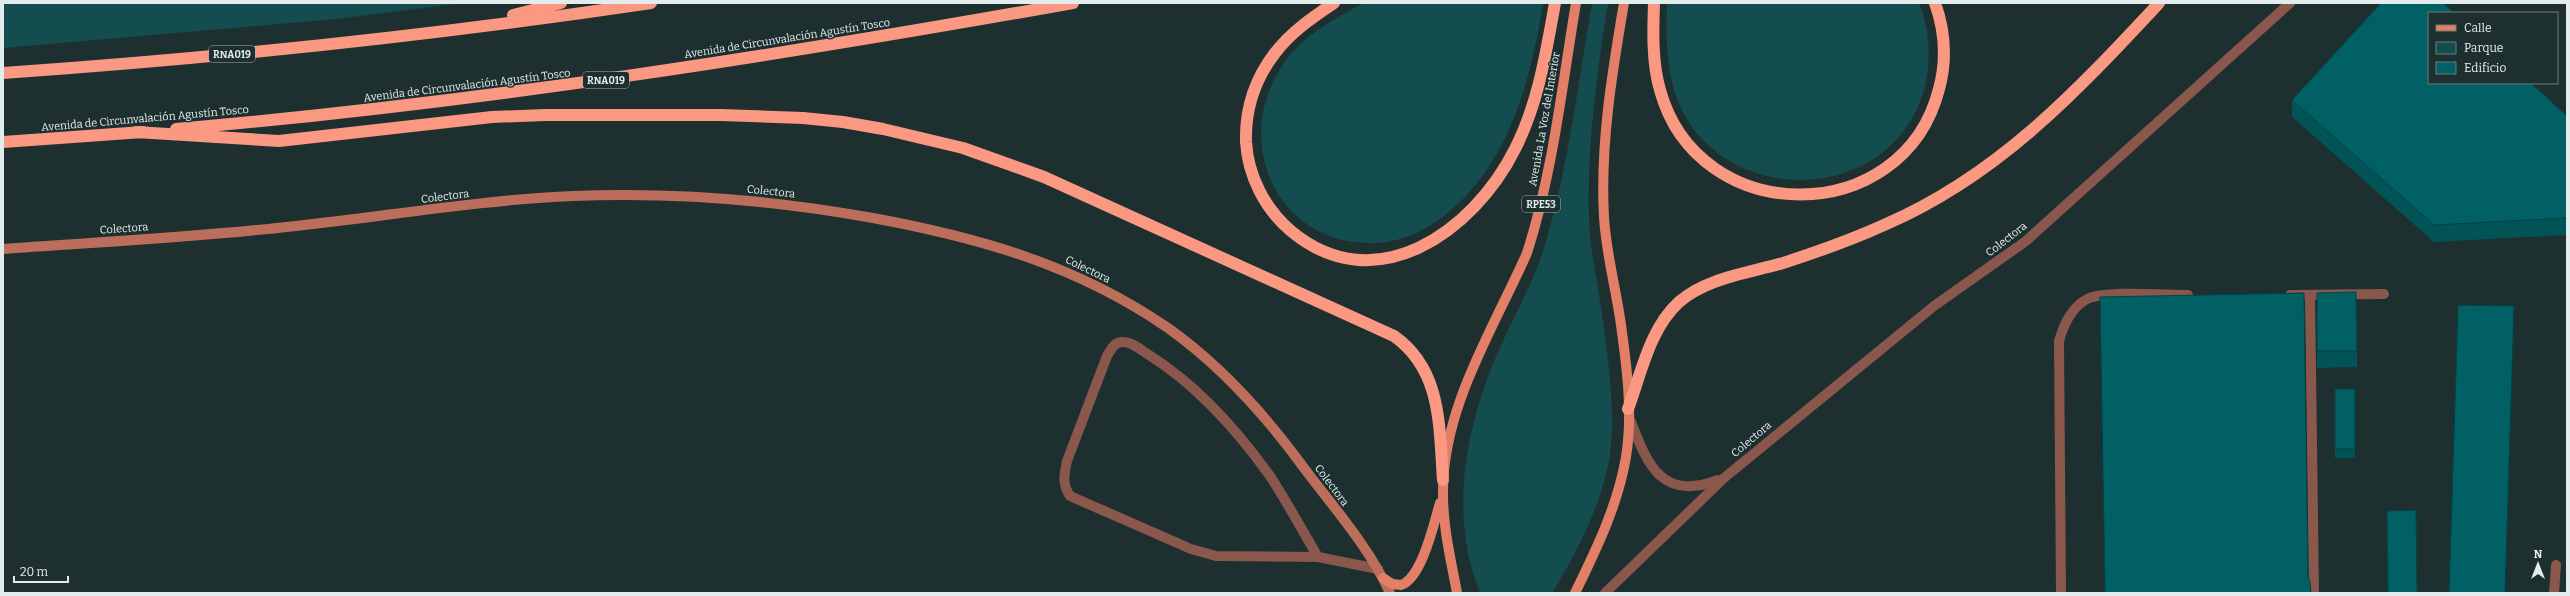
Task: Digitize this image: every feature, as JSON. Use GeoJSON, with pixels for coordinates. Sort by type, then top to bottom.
{"type":"FeatureCollection","features":[{"type":"Feature","properties":{"kind":"highway"},"geometry":{"type":"LineString","coordinates":[[461,28],[561,3]]}},
{"type":"Feature","properties":{"kind":"highway","name":"RNA019"},"geometry":{"type":"LineString","coordinates":[[3,73],[248,53],[461,28],[650,3]]}},
{"type":"Feature","properties":{"kind":"highway","name":"Avenida de Circunvalación Agustín Tosco"},"geometry":{"type":"LineString","coordinates":[[3,142],[136,132],[343,113],[562,86],[708,65],[1073,3]]}},
{"type":"Feature","properties":{"kind":"highway"},"geometry":{"type":"LineString","coordinates":[[1334,3],[1302,26],[1275,52],[1266,65],[1252,96],[1247,115],[1247,151],[1263,198],[1272,212],[1293,233],[1315,246],[1334,254],[1355,259],[1377,260],[1411,252],[1437,239],[1467,216],[1494,185],[1514,150],[1534,101],[1545,58],[1555,3]]}},
{"type":"Feature","properties":{"kind":"highway"},"geometry":{"type":"LineString","coordinates":[[1654,3],[1655,66],[1660,90],[1680,134],[1697,153],[1713,167],[1736,181],[1763,191],[1793,196],[1821,194],[1849,187],[1876,176],[1897,159],[1914,140],[1928,120],[1942,78],[1944,55],[1943,34],[1935,3]]}},
{"type":"Feature","properties":{"kind":"highway"},"geometry":{"type":"LineString","coordinates":[[1628,413],[1654,338],[1665,319],[1679,302],[1711,284],[1828,248],[1885,225],[1925,206],[1977,175],[2048,118],[2159,3]]}},
{"type":"Feature","properties":{"kind":"highway"},"geometry":{"type":"LineString","coordinates":[[136,132],[279,141],[520,115],[721,115],[803,118],[843,122],[906,134],[963,148],[1044,177],[1085,195],[1398,339],[1416,354],[1428,375],[1437,415],[1443,480]]}},
{"type":"Feature","properties":{"kind":"main road","name":"Avenida La Voz del Interior"},"geometry":{"type":"LineString","coordinates":[[1443,495],[1443,480],[1449,437],[1464,392],[1527,253],[1534,231],[1547,178],[1576,3]]}},
{"type":"Feature","properties":{"kind":"main road"},"geometry":{"type":"LineString","coordinates":[[1575,593],[1606,526],[1621,480],[1626,457],[1628,413],[1622,337],[1604,221],[1604,155],[1624,3]]}},
{"type":"Feature","properties":{"kind":"main road","name":"Colectora"},"geometry":{"type":"LineString","coordinates":[[3,249],[284,227],[523,199],[624,195],[709,197],[766,202],[861,216],[967,238],[1021,253],[1100,287],[1164,326],[1195,349],[1248,398],[1273,428],[1380,573],[1390,593]]}},
{"type":"Feature","properties":{"kind":"main road"},"geometry":{"type":"LineString","coordinates":[[1380,573],[1392,584],[1401,585],[1414,574],[1425,552],[1443,495]]}},
{"type":"Feature","properties":{"kind":"main road"},"geometry":{"type":"LineString","coordinates":[[1443,495],[1445,532],[1457,593]]}},
{"type":"Feature","properties":{"kind":"street","name":"Colectora"},"geometry":{"type":"LineString","coordinates":[[1724,478],[1934,306],[2026,240],[2290,3]]}},
{"type":"Feature","properties":{"kind":"street"},"geometry":{"type":"LineString","coordinates":[[2278,295],[2384,294]]}},
{"type":"Feature","properties":{"kind":"street"},"geometry":{"type":"LineString","coordinates":[[2061,593],[2059,341],[2064,323],[2075,308],[2088,299],[2104,295],[2199,295]]}},
{"type":"Feature","properties":{"kind":"street"},"geometry":{"type":"LineString","coordinates":[[2310,295],[2314,593]]}},
{"type":"Feature","properties":{"kind":"street"},"geometry":{"type":"LineString","coordinates":[[1318,557],[1270,477],[1248,447],[1208,403],[1169,367],[1132,344],[1122,342],[1114,345],[1106,356],[1067,461],[1064,479],[1065,489],[1070,496],[1191,549],[1216,556],[1318,557],[1380,573]]}},
{"type":"Feature","properties":{"kind":"street"},"geometry":{"type":"LineString","coordinates":[[1628,413],[1649,464],[1663,480],[1690,487],[1703,486],[1724,478]]}},
{"type":"Feature","properties":{"kind":"street"},"geometry":{"type":"LineString","coordinates":[[1605,593],[1724,478]]}},
{"type":"Feature","properties":{"kind":"street"},"geometry":{"type":"LineString","coordinates":[[2554,593],[2556,565]]}},
{"type":"Feature","properties":{"kind":"green space"},"geometry":{"type":"Polygon","coordinates":[[[3,3],[464,3],[336,19],[3,48],[3,3]]]}},
{"type":"Feature","properties":{"kind":"green space"},"geometry":{"type":"Polygon","coordinates":[[[1364,3],[1543,3],[1531,64],[1522,94],[1511,124],[1498,152],[1481,178],[1461,201],[1437,221],[1415,233],[1382,243],[1340,239],[1311,227],[1288,208],[1272,183],[1263,155],[1262,124],[1268,93],[1284,63],[1300,44],[1320,28],[1364,3]]]}},
{"type":"Feature","properties":{"kind":"green space"},"geometry":{"type":"Polygon","coordinates":[[[1592,3],[1608,3],[1591,135],[1589,188],[1590,238],[1611,385],[1612,432],[1606,475],[1600,496],[1583,536],[1552,593],[1480,593],[1470,562],[1465,530],[1463,498],[1471,434],[1479,403],[1490,372],[1532,280],[1546,241],[1567,153],[1592,3]]]}},
{"type":"Feature","properties":{"kind":"green space"},"geometry":{"type":"Polygon","coordinates":[[[1667,3],[1919,3],[1925,23],[1929,55],[1925,86],[1907,126],[1878,156],[1843,173],[1803,180],[1763,175],[1726,159],[1696,132],[1675,93],[1672,82],[1667,48],[1667,3]]]}},
{"type":"Feature","properties":{"kind":"building"},"geometry":{"type":"Polygon","coordinates":[[[2381,3],[2443,3],[2453,12],[2428,12],[2428,84],[2532,84],[2567,116],[2567,218],[2434,225],[2292,100],[2381,3]]]}},
{"type":"Feature","properties":{"kind":"building"},"geometry":{"type":"Polygon","coordinates":[[[2356,292],[2357,351],[2317,351],[2317,293],[2356,292]]]}},
{"type":"Feature","properties":{"kind":"building"},"geometry":{"type":"Polygon","coordinates":[[[2304,293],[2308,576],[2311,593],[2105,593],[2100,297],[2304,293]]]}},
{"type":"Feature","properties":{"kind":"building"},"geometry":{"type":"Polygon","coordinates":[[[2458,305],[2514,306],[2505,593],[2449,593],[2458,305]]]}},
{"type":"Feature","properties":{"kind":"building"},"geometry":{"type":"Polygon","coordinates":[[[2335,389],[2355,389],[2355,449],[2335,449],[2335,389]]]}},
{"type":"Feature","properties":{"kind":"building"},"geometry":{"type":"Polygon","coordinates":[[[2416,510],[2417,593],[2388,593],[2387,511],[2416,510]]]}}]}
